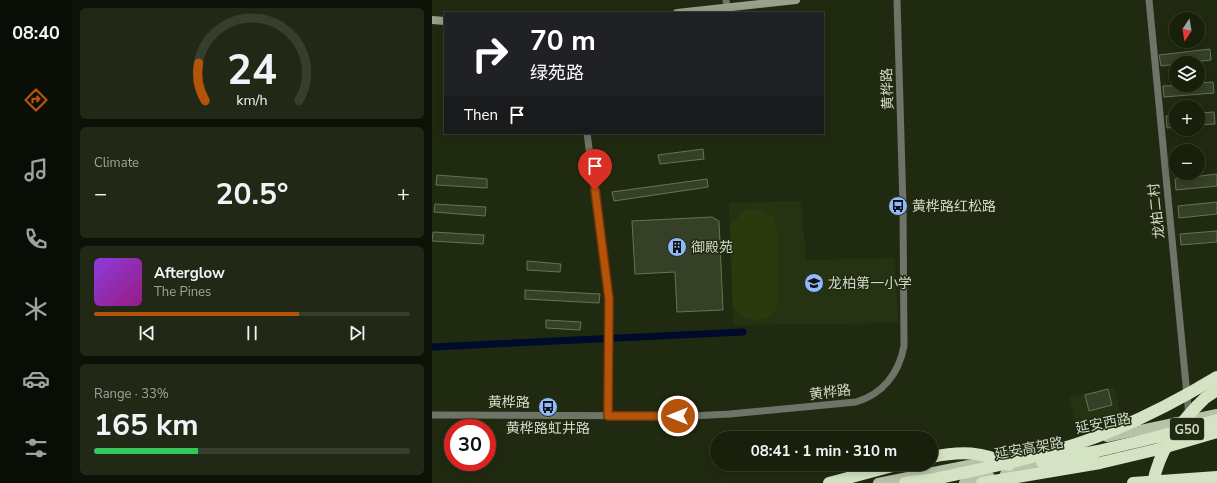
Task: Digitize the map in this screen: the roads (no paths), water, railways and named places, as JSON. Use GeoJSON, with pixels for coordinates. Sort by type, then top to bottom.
{"type":"FeatureCollection","features":[{"type":"Feature","properties":{"kind":"highway"},"geometry":{"type":"LineString","coordinates":[[935,479],[1045,454],[1080,443],[1152,413],[1217,377]]}},
{"type":"Feature","properties":{"kind":"highway"},"geometry":{"type":"LineString","coordinates":[[1153,483],[1161,456],[1168,443],[1186,417],[1205,398],[1217,390]]}},
{"type":"Feature","properties":{"kind":"highway"},"geometry":{"type":"LineString","coordinates":[[1197,406],[1217,394]]}},
{"type":"Feature","properties":{"kind":"highway","name":"G50"},"geometry":{"type":"LineString","coordinates":[[1158,443],[1217,420]]}},
{"type":"Feature","properties":{"kind":"highway","name":"G50"},"geometry":{"type":"LineString","coordinates":[[1158,443],[1217,432]]}},
{"type":"Feature","properties":{"kind":"highway","name":"延安高架路"},"geometry":{"type":"LineString","coordinates":[[905,483],[1046,461],[1098,451],[1158,443]]}},
{"type":"Feature","properties":{"kind":"highway","name":"延安高架路"},"geometry":{"type":"LineString","coordinates":[[982,483],[1100,463],[1158,443]]}},
{"type":"Feature","properties":{"kind":"highway"},"geometry":{"type":"LineString","coordinates":[[938,456],[962,452],[997,458],[1014,467],[1037,483]]}},
{"type":"Feature","properties":{"kind":"highway"},"geometry":{"type":"LineString","coordinates":[[829,483],[874,471]]}},
{"type":"Feature","properties":{"kind":"highway"},"geometry":{"type":"LineString","coordinates":[[1133,483],[1217,477]]}},
{"type":"Feature","properties":{"kind":"main road","name":"延安西路"},"geometry":{"type":"LineString","coordinates":[[878,483],[1217,414]]}},
{"type":"Feature","properties":{"kind":"main road","name":"延安西路"},"geometry":{"type":"LineString","coordinates":[[964,483],[1217,426]]}},
{"type":"Feature","properties":{"kind":"street"},"geometry":{"type":"LineString","coordinates":[[682,12],[726,3],[776,3],[796,0]]}},
{"type":"Feature","properties":{"kind":"street","name":"黄桦路"},"geometry":{"type":"LineString","coordinates":[[432,415],[699,416],[834,406],[867,399],[875,394],[893,376],[899,366],[902,356],[904,332],[903,206],[898,0]]}},
{"type":"Feature","properties":{"kind":"street","name":"龙柏二村"},"geometry":{"type":"LineString","coordinates":[[1149,0],[1189,420]]}},
{"type":"Feature","properties":{"kind":"street"},"geometry":{"type":"LineString","coordinates":[[432,20],[444,21]]}},
{"type":"Feature","properties":{"kind":"street"},"geometry":{"type":"LineString","coordinates":[[587,134],[608,285],[610,330],[608,416]]}},
{"type":"Feature","properties":{"kind":"waterway"},"geometry":{"type":"LineString","coordinates":[[432,347],[743,332]]}},
{"type":"Feature","properties":{"kind":"place","name":"黄桦路红松路"},"geometry":{"type":"Point","coordinates":[898,206]}},
{"type":"Feature","properties":{"kind":"place","name":"御殿苑"},"geometry":{"type":"Point","coordinates":[677,247]}},
{"type":"Feature","properties":{"kind":"place","name":"龙柏第一小学"},"geometry":{"type":"Point","coordinates":[814,283]}},
{"type":"Feature","properties":{"kind":"place","name":"黄桦路虹井路"},"geometry":{"type":"Point","coordinates":[548,407]}}]}
